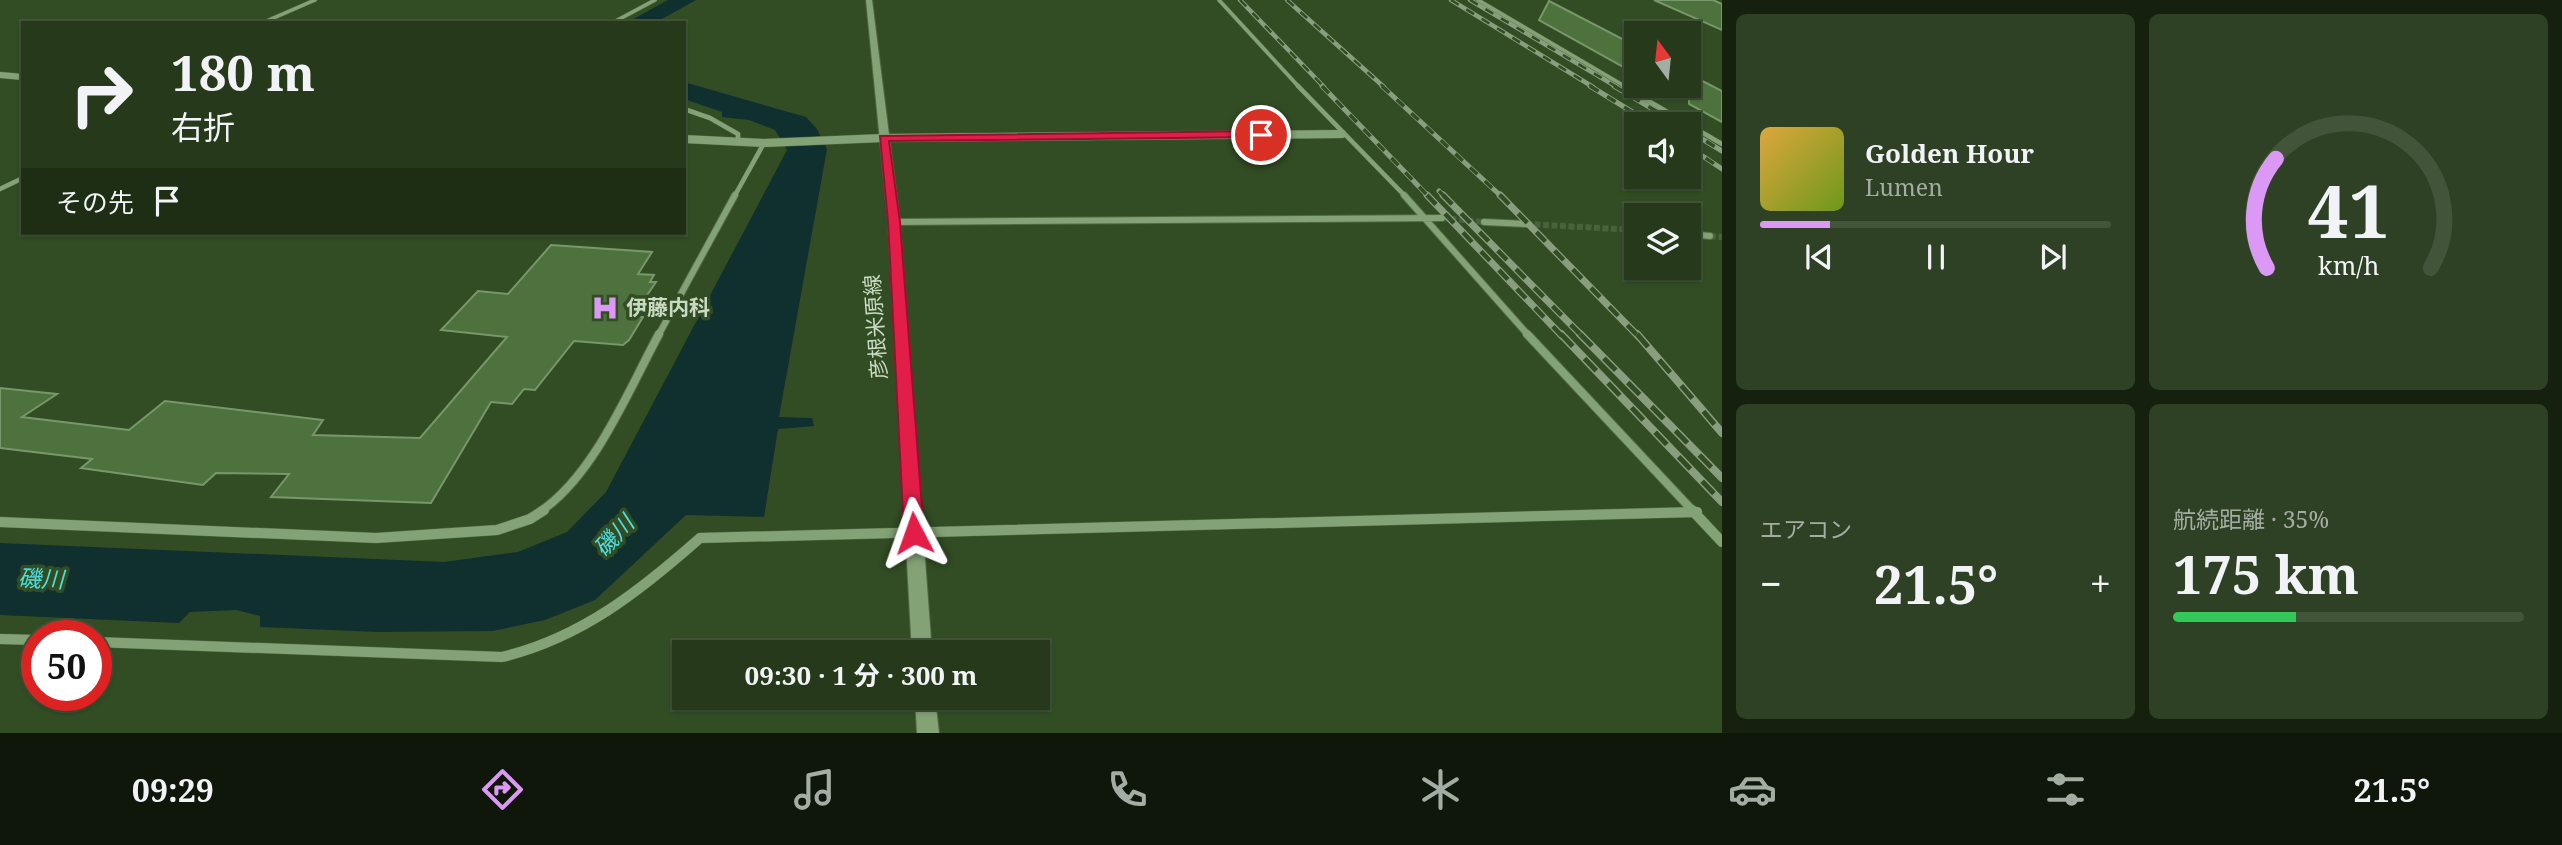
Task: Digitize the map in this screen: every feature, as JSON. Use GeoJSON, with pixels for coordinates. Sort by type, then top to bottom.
{"type":"FeatureCollection","features":[{"type":"Feature","properties":{"kind":"main road","name":"彦根米原線"},"geometry":{"type":"LineString","coordinates":[[869,0],[894,222],[921,640]]}},
{"type":"Feature","properties":{"kind":"main road"},"geometry":{"type":"LineString","coordinates":[[926,710],[928,733]]}},
{"type":"Feature","properties":{"kind":"street"},"geometry":{"type":"LineString","coordinates":[[267,21],[315,0]]}},
{"type":"Feature","properties":{"kind":"street"},"geometry":{"type":"LineString","coordinates":[[616,21],[654,0]]}},
{"type":"Feature","properties":{"kind":"street"},"geometry":{"type":"LineString","coordinates":[[1219,0],[1342,134],[1427,218],[1506,311],[1697,512],[1722,542]]}},
{"type":"Feature","properties":{"kind":"street"},"geometry":{"type":"LineString","coordinates":[[1478,0],[1722,144]]}},
{"type":"Feature","properties":{"kind":"street"},"geometry":{"type":"LineString","coordinates":[[0,75],[21,76]]}},
{"type":"Feature","properties":{"kind":"street"},"geometry":{"type":"LineString","coordinates":[[686,110],[710,118],[738,134],[738,142]]}},
{"type":"Feature","properties":{"kind":"street"},"geometry":{"type":"LineString","coordinates":[[686,139],[767,143],[883,138],[1342,134]]}},
{"type":"Feature","properties":{"kind":"street"},"geometry":{"type":"LineString","coordinates":[[0,522],[376,538],[497,530],[530,519],[559,499],[588,464],[767,143]]}},
{"type":"Feature","properties":{"kind":"street"},"geometry":{"type":"LineString","coordinates":[[0,189],[21,179]]}},
{"type":"Feature","properties":{"kind":"street"},"geometry":{"type":"LineString","coordinates":[[894,222],[1441,218]]}},
{"type":"Feature","properties":{"kind":"street"},"geometry":{"type":"LineString","coordinates":[[1484,222],[1526,224]]}},
{"type":"Feature","properties":{"kind":"street"},"geometry":{"type":"LineString","coordinates":[[1701,235],[1710,236]]}},
{"type":"Feature","properties":{"kind":"street"},"geometry":{"type":"LineString","coordinates":[[112,643],[502,657],[525,653],[596,622],[700,538],[1697,512]]}},
{"type":"Feature","properties":{"kind":"street"},"geometry":{"type":"LineString","coordinates":[[0,639],[21,640]]}},
{"type":"Feature","properties":{"kind":"water"},"geometry":{"type":"Polygon","coordinates":[[[668,0],[696,0],[659,21],[630,21],[668,0]]]}},
{"type":"Feature","properties":{"kind":"water","name":"磯川"},"geometry":{"type":"Polygon","coordinates":[[[686,83],[806,117],[817,129],[827,149],[779,417],[812,418],[814,426],[778,429],[764,517],[686,515],[595,600],[545,620],[493,631],[378,632],[260,627],[260,616],[236,610],[190,612],[179,623],[0,615],[0,543],[444,562],[518,552],[567,532],[606,492],[787,150],[775,130],[749,120],[722,117],[722,112],[686,100],[686,83]]]}},
{"type":"Feature","properties":{"kind":"building"},"geometry":{"type":"Polygon","coordinates":[[[1654,0],[1713,0],[1722,4],[1722,30],[1654,0]]]}},
{"type":"Feature","properties":{"kind":"building"},"geometry":{"type":"Polygon","coordinates":[[[1549,1],[1624,40],[1624,67],[1539,20],[1549,1]]]}},
{"type":"Feature","properties":{"kind":"building"},"geometry":{"type":"Polygon","coordinates":[[[1701,80],[1722,91],[1722,122],[1689,104],[1689,98],[1701,98],[1701,80]]]}},
{"type":"Feature","properties":{"kind":"building"},"geometry":{"type":"Polygon","coordinates":[[[551,245],[652,252],[638,274],[654,275],[650,282],[656,282],[633,316],[643,317],[623,345],[574,341],[535,390],[524,389],[512,404],[491,402],[431,503],[271,497],[289,474],[216,473],[203,485],[81,468],[92,459],[0,448],[0,388],[57,394],[22,417],[129,430],[165,401],[323,420],[313,435],[420,438],[507,337],[441,330],[478,291],[508,294],[551,245]]]}},
{"type":"Feature","properties":{"kind":"tunnel"},"geometry":{"type":"LineString","coordinates":[[1442,218],[1484,222]]}},
{"type":"Feature","properties":{"kind":"tunnel"},"geometry":{"type":"LineString","coordinates":[[1526,224],[1624,229]]}},
{"type":"Feature","properties":{"kind":"tunnel"},"geometry":{"type":"LineString","coordinates":[[1710,236],[1722,237]]}},
{"type":"Feature","properties":{"kind":"railway"},"geometry":{"type":"LineString","coordinates":[[1240,0],[1324,87]]}},
{"type":"Feature","properties":{"kind":"railway"},"geometry":{"type":"LineString","coordinates":[[1287,0],[1384,87]]}},
{"type":"Feature","properties":{"kind":"railway"},"geometry":{"type":"LineString","coordinates":[[1451,0],[1593,87]]}},
{"type":"Feature","properties":{"kind":"railway"},"geometry":{"type":"LineString","coordinates":[[1470,0],[1617,87]]}},
{"type":"Feature","properties":{"kind":"railway"},"geometry":{"type":"LineString","coordinates":[[1322,86],[1429,197]]}},
{"type":"Feature","properties":{"kind":"railway"},"geometry":{"type":"LineString","coordinates":[[1382,86],[1502,197]]}},
{"type":"Feature","properties":{"kind":"railway"},"geometry":{"type":"LineString","coordinates":[[1590,86],[1632,112]]}},
{"type":"Feature","properties":{"kind":"railway"},"geometry":{"type":"LineString","coordinates":[[1614,86],[1658,112]]}},
{"type":"Feature","properties":{"kind":"railway"},"geometry":{"type":"LineString","coordinates":[[1701,138],[1722,151]]}},
{"type":"Feature","properties":{"kind":"railway"},"geometry":{"type":"LineString","coordinates":[[1701,155],[1722,169]]}},
{"type":"Feature","properties":{"kind":"railway"},"geometry":{"type":"LineString","coordinates":[[1439,191],[1443,195]]}},
{"type":"Feature","properties":{"kind":"railway"},"geometry":{"type":"LineString","coordinates":[[1427,195],[1562,336]]}},
{"type":"Feature","properties":{"kind":"railway"},"geometry":{"type":"LineString","coordinates":[[1443,195],[1582,336]]}},
{"type":"Feature","properties":{"kind":"railway"},"geometry":{"type":"LineString","coordinates":[[1502,197],[1638,336]]}},
{"type":"Feature","properties":{"kind":"railway"},"geometry":{"type":"LineString","coordinates":[[1561,334],[1722,502]]}},
{"type":"Feature","properties":{"kind":"railway"},"geometry":{"type":"LineString","coordinates":[[1580,334],[1722,478]]}},
{"type":"Feature","properties":{"kind":"railway"},"geometry":{"type":"LineString","coordinates":[[1637,334],[1722,433]]}},
{"type":"Feature","properties":{"kind":"place","name":"伊藤内科"},"geometry":{"type":"Point","coordinates":[605,308]}},
{"type":"Feature","properties":{"kind":"route"},"geometry":{"type":"LineString","coordinates":[[914,533],[894,222],[883,138],[1261,135]]}}]}
